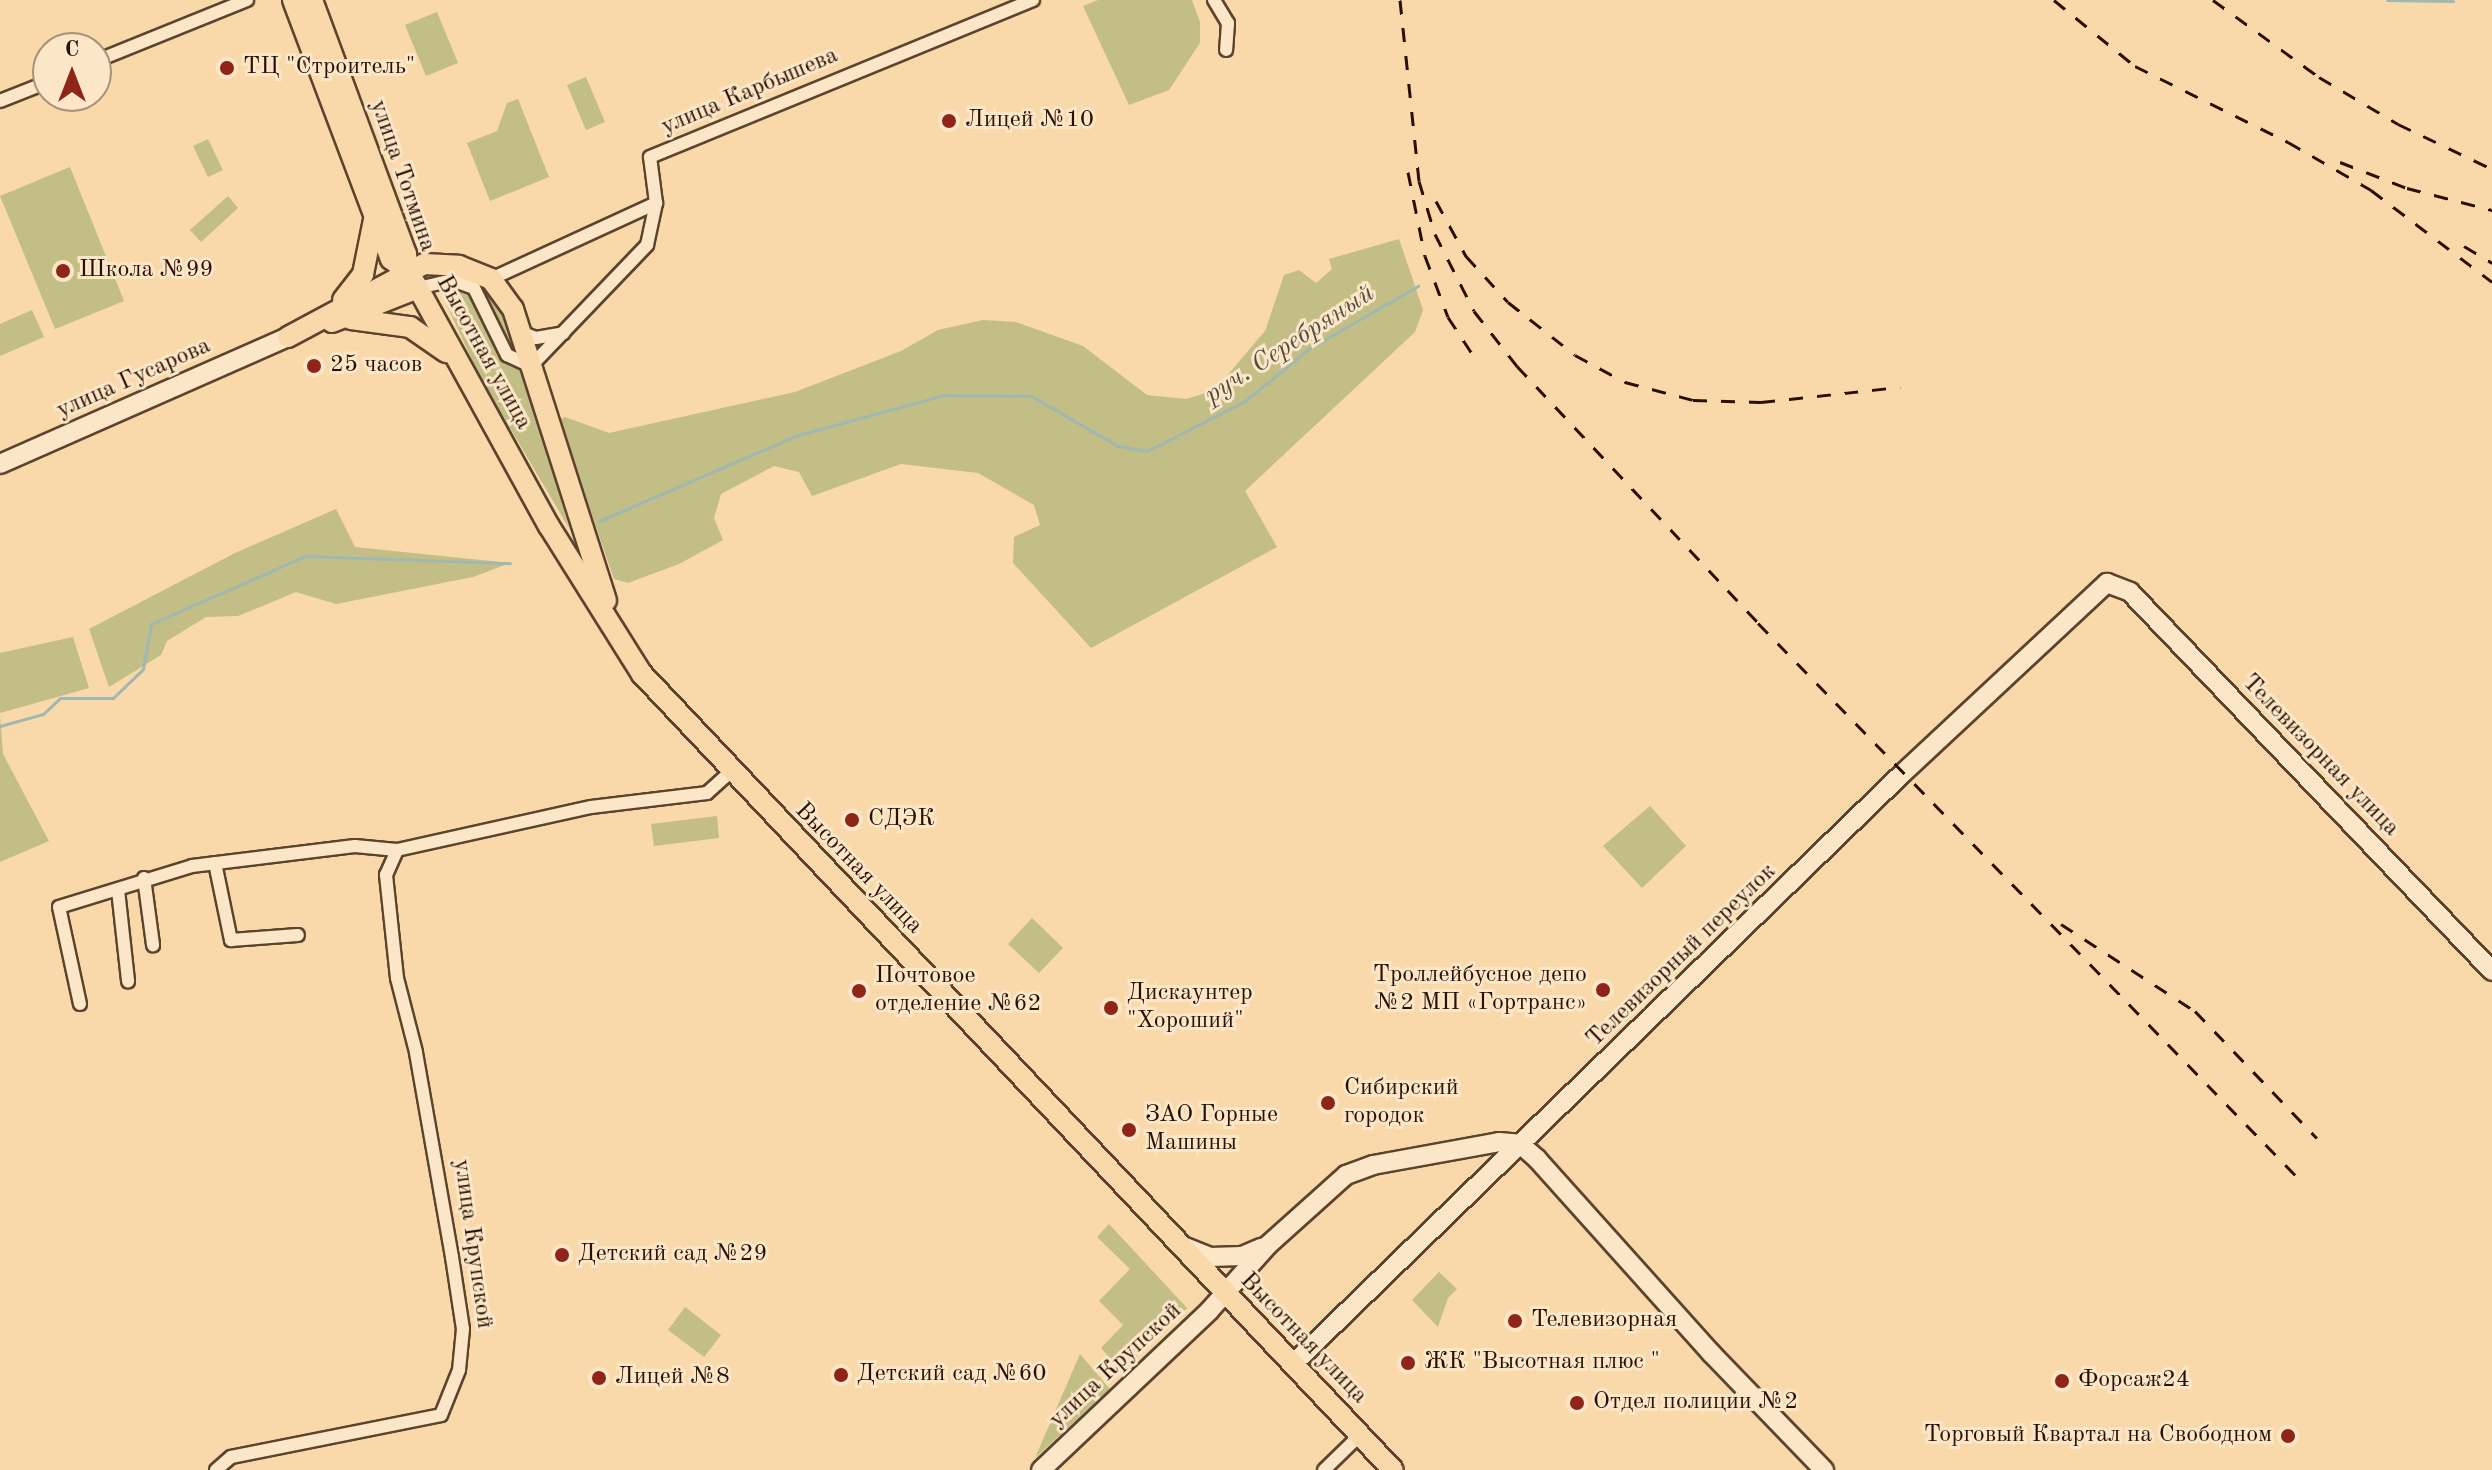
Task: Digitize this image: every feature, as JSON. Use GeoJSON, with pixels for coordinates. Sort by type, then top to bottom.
{"type":"FeatureCollection","features":[{"type":"Feature","properties":{"kind":"main road","name":"улица Тотмина"},"geometry":{"type":"LineString","coordinates":[[293,0],[374,220],[391,259],[412,279]]}},
{"type":"Feature","properties":{"kind":"main road","name":"улица Тотмина"},"geometry":{"type":"LineString","coordinates":[[312,0],[406,254],[412,279]]}},
{"type":"Feature","properties":{"kind":"main road"},"geometry":{"type":"LineString","coordinates":[[336,314],[363,274],[374,220]]}},
{"type":"Feature","properties":{"kind":"main road"},"geometry":{"type":"LineString","coordinates":[[288,337],[441,263],[491,279],[509,299],[521,332],[619,639]]}},
{"type":"Feature","properties":{"kind":"main road","name":"Высотная улица"},"geometry":{"type":"LineString","coordinates":[[412,279],[619,639],[667,705],[1393,1470]]}},
{"type":"Feature","properties":{"kind":"main road"},"geometry":{"type":"LineString","coordinates":[[336,314],[410,327],[456,360]]}},
{"type":"Feature","properties":{"kind":"street"},"geometry":{"type":"LineString","coordinates":[[112,55],[247,0]]}},
{"type":"Feature","properties":{"kind":"street","name":"улица Карбышева"},"geometry":{"type":"LineString","coordinates":[[656,203],[650,157],[1033,0]]}},
{"type":"Feature","properties":{"kind":"street"},"geometry":{"type":"LineString","coordinates":[[1214,0],[1228,23],[1226,50]]}},
{"type":"Feature","properties":{"kind":"street"},"geometry":{"type":"LineString","coordinates":[[0,101],[32,88]]}},
{"type":"Feature","properties":{"kind":"street"},"geometry":{"type":"LineString","coordinates":[[412,279],[452,280],[474,288],[507,355],[531,366],[647,245],[656,203]]}},
{"type":"Feature","properties":{"kind":"street"},"geometry":{"type":"LineString","coordinates":[[491,279],[656,203]]}},
{"type":"Feature","properties":{"kind":"street"},"geometry":{"type":"LineString","coordinates":[[521,332],[536,338],[564,333]]}},
{"type":"Feature","properties":{"kind":"street","name":"улица Гусарова"},"geometry":{"type":"LineString","coordinates":[[0,464],[288,337]]}},
{"type":"Feature","properties":{"kind":"street","name":"Телевизорная улица"},"geometry":{"type":"LineString","coordinates":[[2107,583],[2130,592],[2492,971]]}},
{"type":"Feature","properties":{"kind":"street","name":"Телевизорный переулок"},"geometry":{"type":"LineString","coordinates":[[1292,1365],[2107,583]]}},
{"type":"Feature","properties":{"kind":"street"},"geometry":{"type":"LineString","coordinates":[[80,1004],[59,907],[118,890],[144,878],[215,863],[355,846],[397,850],[591,807],[707,793],[730,772]]}},
{"type":"Feature","properties":{"kind":"street","name":"улица Крупской"},"geometry":{"type":"LineString","coordinates":[[216,1470],[231,1457],[441,1415],[459,1370],[463,1329],[452,1257],[416,1052],[397,978],[386,875],[397,850]]}},
{"type":"Feature","properties":{"kind":"street"},"geometry":{"type":"LineString","coordinates":[[215,863],[231,940],[298,935]]}},
{"type":"Feature","properties":{"kind":"street"},"geometry":{"type":"LineString","coordinates":[[144,878],[153,945]]}},
{"type":"Feature","properties":{"kind":"street"},"geometry":{"type":"LineString","coordinates":[[118,890],[128,981]]}},
{"type":"Feature","properties":{"kind":"street","name":"улица Крупской"},"geometry":{"type":"LineString","coordinates":[[1041,1470],[1224,1295],[1268,1245],[1346,1175],[1409,1157],[1499,1142],[1520,1144]]}},
{"type":"Feature","properties":{"kind":"street"},"geometry":{"type":"LineString","coordinates":[[1520,1144],[1824,1470]]}},
{"type":"Feature","properties":{"kind":"street"},"geometry":{"type":"LineString","coordinates":[[1173,1240],[1210,1257],[1242,1256],[1268,1245]]}},
{"type":"Feature","properties":{"kind":"street"},"geometry":{"type":"LineString","coordinates":[[1324,1470],[1360,1435]]}},
{"type":"Feature","properties":{"kind":"shaded area"},"geometry":{"type":"Polygon","coordinates":[[[1098,0],[1192,0],[1200,22],[1200,43],[1169,90],[1129,105],[1083,6],[1098,0]]]}},
{"type":"Feature","properties":{"kind":"shaded area"},"geometry":{"type":"Polygon","coordinates":[[[437,12],[458,63],[426,76],[405,25],[437,12]]]}},
{"type":"Feature","properties":{"kind":"shaded area"},"geometry":{"type":"Polygon","coordinates":[[[586,77],[605,122],[586,130],[567,85],[586,77]]]}},
{"type":"Feature","properties":{"kind":"shaded area"},"geometry":{"type":"Polygon","coordinates":[[[518,99],[549,177],[490,201],[467,143],[497,131],[507,103],[518,99]]]}},
{"type":"Feature","properties":{"kind":"shaded area"},"geometry":{"type":"Polygon","coordinates":[[[208,139],[223,170],[208,177],[193,146],[208,139]]]}},
{"type":"Feature","properties":{"kind":"shaded area"},"geometry":{"type":"Polygon","coordinates":[[[70,167],[124,301],[55,329],[0,196],[70,167]]]}},
{"type":"Feature","properties":{"kind":"shaded area"},"geometry":{"type":"Polygon","coordinates":[[[228,196],[238,208],[201,242],[190,230],[228,196]]]}},
{"type":"Feature","properties":{"kind":"shaded area"},"geometry":{"type":"Polygon","coordinates":[[[1399,239],[1423,310],[1415,332],[1245,491],[1277,547],[1091,648],[1013,563],[1014,537],[1040,525],[1034,505],[978,473],[901,464],[812,496],[799,472],[774,466],[721,494],[714,518],[723,540],[679,564],[628,583],[614,579],[559,420],[565,417],[609,433],[795,392],[901,351],[938,330],[983,320],[1016,322],[1083,346],[1147,395],[1186,399],[1215,390],[1265,331],[1284,275],[1299,270],[1316,283],[1332,269],[1329,259],[1399,239]]]}},
{"type":"Feature","properties":{"kind":"shaded area"},"geometry":{"type":"Polygon","coordinates":[[[432,271],[478,279],[498,297],[517,351],[506,345],[483,290],[471,280],[432,271]]]}},
{"type":"Feature","properties":{"kind":"shaded area"},"geometry":{"type":"Polygon","coordinates":[[[438,286],[476,295],[496,348],[507,364],[522,367],[569,528],[480,377],[438,286]]]}},
{"type":"Feature","properties":{"kind":"shaded area"},"geometry":{"type":"Polygon","coordinates":[[[32,310],[44,337],[0,356],[0,324],[32,310]]]}},
{"type":"Feature","properties":{"kind":"shaded area"},"geometry":{"type":"Polygon","coordinates":[[[336,509],[355,547],[510,563],[473,577],[336,604],[296,592],[238,616],[206,617],[167,641],[161,655],[109,687],[89,629],[235,553],[336,509]]]}},
{"type":"Feature","properties":{"kind":"shaded area"},"geometry":{"type":"Polygon","coordinates":[[[73,637],[89,688],[0,713],[0,653],[73,637]]]}},
{"type":"Feature","properties":{"kind":"shaded area"},"geometry":{"type":"Polygon","coordinates":[[[0,716],[3,754],[49,841],[0,862],[0,716]]]}},
{"type":"Feature","properties":{"kind":"shaded area"},"geometry":{"type":"Polygon","coordinates":[[[1650,806],[1686,846],[1642,888],[1603,846],[1650,806]]]}},
{"type":"Feature","properties":{"kind":"shaded area"},"geometry":{"type":"Polygon","coordinates":[[[717,816],[719,838],[654,846],[651,824],[717,816]]]}},
{"type":"Feature","properties":{"kind":"shaded area"},"geometry":{"type":"Polygon","coordinates":[[[1032,918],[1063,948],[1039,973],[1008,944],[1032,918]]]}},
{"type":"Feature","properties":{"kind":"shaded area"},"geometry":{"type":"Polygon","coordinates":[[[1109,1224],[1187,1308],[1122,1371],[1101,1348],[1123,1325],[1099,1301],[1130,1269],[1097,1237],[1109,1224]]]}},
{"type":"Feature","properties":{"kind":"shaded area"},"geometry":{"type":"Polygon","coordinates":[[[1439,1272],[1457,1289],[1448,1298],[1438,1327],[1412,1300],[1439,1272]]]}},
{"type":"Feature","properties":{"kind":"shaded area"},"geometry":{"type":"Polygon","coordinates":[[[685,1307],[721,1335],[704,1357],[668,1330],[685,1307]]]}},
{"type":"Feature","properties":{"kind":"shaded area"},"geometry":{"type":"Polygon","coordinates":[[[1080,1354],[1110,1389],[1035,1458],[1080,1354]]]}},
{"type":"Feature","properties":{"kind":"waterway","name":"руч. Серебряный"},"geometry":{"type":"LineString","coordinates":[[2387,0],[2453,1]]}},
{"type":"Feature","properties":{"kind":"waterway","name":"руч. Серебряный"},"geometry":{"type":"LineString","coordinates":[[599,521],[795,436],[944,395],[1031,396],[1118,446],[1147,451],[1245,401],[1310,348],[1418,286]]}},
{"type":"Feature","properties":{"kind":"waterway","name":"руч. Серебряный"},"geometry":{"type":"LineString","coordinates":[[0,726],[43,714],[60,698],[113,698],[143,669],[151,624],[305,556],[510,563]]}},
{"type":"Feature","properties":{"kind":"railway"},"geometry":{"type":"LineString","coordinates":[[1400,0],[1419,181],[1435,234],[1474,311],[1517,366],[1758,623],[2301,1181]]}},
{"type":"Feature","properties":{"kind":"railway"},"geometry":{"type":"LineString","coordinates":[[2054,0],[2135,66],[2288,142],[2371,190],[2492,282]]}},
{"type":"Feature","properties":{"kind":"railway"},"geometry":{"type":"LineString","coordinates":[[2213,0],[2319,77],[2398,124],[2492,169]]}},
{"type":"Feature","properties":{"kind":"railway"},"geometry":{"type":"LineString","coordinates":[[2340,162],[2407,188],[2492,210]]}},
{"type":"Feature","properties":{"kind":"railway"},"geometry":{"type":"LineString","coordinates":[[1408,172],[1425,256],[1448,317],[1477,361]]}},
{"type":"Feature","properties":{"kind":"railway"},"geometry":{"type":"LineString","coordinates":[[1436,201],[1466,256],[1508,302],[1575,355],[1625,382],[1693,400],[1761,402],[1900,387]]}},
{"type":"Feature","properties":{"kind":"railway"},"geometry":{"type":"LineString","coordinates":[[2464,246],[2492,263]]}},
{"type":"Feature","properties":{"kind":"railway"},"geometry":{"type":"LineString","coordinates":[[2061,924],[2195,1011],[2317,1138]]}},
{"type":"Feature","properties":{"kind":"place","name":"ТЦ \"Строитель\""},"geometry":{"type":"Point","coordinates":[227,68]}},
{"type":"Feature","properties":{"kind":"place","name":"Лицей №10"},"geometry":{"type":"Point","coordinates":[949,121]}},
{"type":"Feature","properties":{"kind":"place","name":"Школа №99"},"geometry":{"type":"Point","coordinates":[63,271]}},
{"type":"Feature","properties":{"kind":"place","name":"25 часов"},"geometry":{"type":"Point","coordinates":[314,366]}},
{"type":"Feature","properties":{"kind":"place","name":"СДЭК"},"geometry":{"type":"Point","coordinates":[852,820]}},
{"type":"Feature","properties":{"kind":"place","name":"Троллейбусное депо №2 МП «Гортранс»"},"geometry":{"type":"Point","coordinates":[1603,990]}},
{"type":"Feature","properties":{"kind":"place","name":"Почтовое отделение №62"},"geometry":{"type":"Point","coordinates":[859,991]}},
{"type":"Feature","properties":{"kind":"place","name":"Дискаунтер \"Хороший\""},"geometry":{"type":"Point","coordinates":[1111,1008]}},
{"type":"Feature","properties":{"kind":"place","name":"Сибирский городок"},"geometry":{"type":"Point","coordinates":[1328,1103]}},
{"type":"Feature","properties":{"kind":"place","name":"ЗАО Горные Машины"},"geometry":{"type":"Point","coordinates":[1129,1130]}},
{"type":"Feature","properties":{"kind":"place","name":"Детский сад №29"},"geometry":{"type":"Point","coordinates":[562,1255]}},
{"type":"Feature","properties":{"kind":"place","name":"Телевизорная"},"geometry":{"type":"Point","coordinates":[1515,1321]}},
{"type":"Feature","properties":{"kind":"place","name":"ЖК \"Высотная плюс \""},"geometry":{"type":"Point","coordinates":[1408,1363]}},
{"type":"Feature","properties":{"kind":"place","name":"Детский сад №60"},"geometry":{"type":"Point","coordinates":[841,1375]}},
{"type":"Feature","properties":{"kind":"place","name":"Лицей №8"},"geometry":{"type":"Point","coordinates":[599,1378]}},
{"type":"Feature","properties":{"kind":"place","name":"Форсаж24"},"geometry":{"type":"Point","coordinates":[2062,1381]}},
{"type":"Feature","properties":{"kind":"place","name":"Отдел полиции №2"},"geometry":{"type":"Point","coordinates":[1577,1403]}},
{"type":"Feature","properties":{"kind":"place","name":"Торговый Квартал на Свободном"},"geometry":{"type":"Point","coordinates":[2288,1436]}}]}
